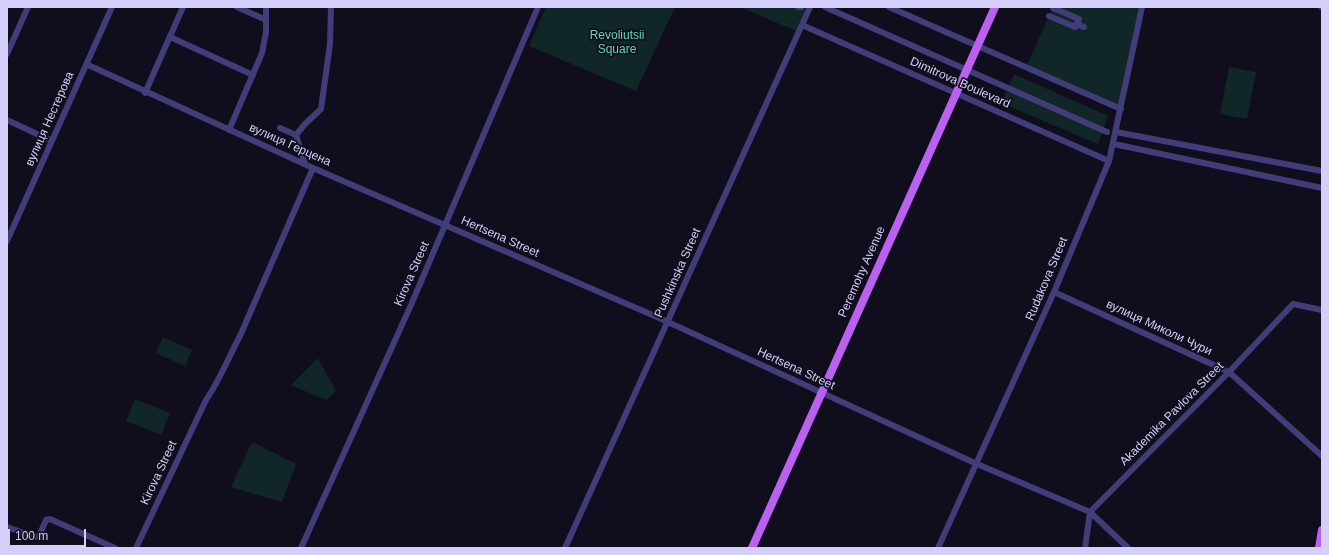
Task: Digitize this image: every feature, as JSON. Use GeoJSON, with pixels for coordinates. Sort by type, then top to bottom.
{"type":"FeatureCollection","features":[{"type":"Feature","properties":{"kind":"main road","name":"Peremohy Avenue"},"geometry":{"type":"LineString","coordinates":[[752,548],[995,7]]}},
{"type":"Feature","properties":{"kind":"main road"},"geometry":{"type":"LineString","coordinates":[[1318,548],[1322,530]]}},
{"type":"Feature","properties":{"kind":"street"},"geometry":{"type":"LineString","coordinates":[[7,54],[28,7]]}},
{"type":"Feature","properties":{"kind":"street","name":"вулиця Нестерова"},"geometry":{"type":"LineString","coordinates":[[7,241],[112,7]]}},
{"type":"Feature","properties":{"kind":"street"},"geometry":{"type":"LineString","coordinates":[[86,64],[145,93],[183,7]]}},
{"type":"Feature","properties":{"kind":"street"},"geometry":{"type":"LineString","coordinates":[[236,7],[266,20]]}},
{"type":"Feature","properties":{"kind":"street"},"geometry":{"type":"LineString","coordinates":[[229,130],[262,53],[266,7]]}},
{"type":"Feature","properties":{"kind":"street"},"geometry":{"type":"LineString","coordinates":[[296,135],[321,109],[330,44],[330,7]]}},
{"type":"Feature","properties":{"kind":"street","name":"Kirova Street"},"geometry":{"type":"LineString","coordinates":[[301,548],[446,225],[538,7]]}},
{"type":"Feature","properties":{"kind":"street","name":"Pushkinska Street"},"geometry":{"type":"LineString","coordinates":[[565,548],[810,7]]}},
{"type":"Feature","properties":{"kind":"street"},"geometry":{"type":"LineString","coordinates":[[825,7],[1107,132]]}},
{"type":"Feature","properties":{"kind":"street"},"geometry":{"type":"LineString","coordinates":[[889,7],[1121,109]]}},
{"type":"Feature","properties":{"kind":"street","name":"Rudakova Street"},"geometry":{"type":"LineString","coordinates":[[938,548],[1054,292],[1108,161],[1114,144],[1142,7]]}},
{"type":"Feature","properties":{"kind":"street"},"geometry":{"type":"LineString","coordinates":[[1049,16],[1075,28],[1077,24],[1079,19],[1053,8]]}},
{"type":"Feature","properties":{"kind":"street"},"geometry":{"type":"LineString","coordinates":[[1077,24],[1084,27]]}},
{"type":"Feature","properties":{"kind":"street","name":"Dimitrova Boulevard"},"geometry":{"type":"LineString","coordinates":[[802,25],[1108,161]]}},
{"type":"Feature","properties":{"kind":"street"},"geometry":{"type":"LineString","coordinates":[[170,37],[253,75]]}},
{"type":"Feature","properties":{"kind":"street","name":"вулиця Герцена"},"geometry":{"type":"LineString","coordinates":[[145,93],[313,168],[446,225]]}},
{"type":"Feature","properties":{"kind":"street"},"geometry":{"type":"LineString","coordinates":[[7,120],[52,141]]}},
{"type":"Feature","properties":{"kind":"street"},"geometry":{"type":"LineString","coordinates":[[280,128],[296,135],[305,164]]}},
{"type":"Feature","properties":{"kind":"street"},"geometry":{"type":"LineString","coordinates":[[1116,132],[1322,171]]}},
{"type":"Feature","properties":{"kind":"street"},"geometry":{"type":"LineString","coordinates":[[1114,144],[1322,188]]}},
{"type":"Feature","properties":{"kind":"street","name":"Kirova Street"},"geometry":{"type":"LineString","coordinates":[[136,548],[206,400],[216,385],[240,336],[313,168]]}},
{"type":"Feature","properties":{"kind":"street","name":"Hertsena Street"},"geometry":{"type":"LineString","coordinates":[[446,225],[668,322],[977,464],[1090,512],[1128,548]]}},
{"type":"Feature","properties":{"kind":"street","name":"вулиця Миколи Чури"},"geometry":{"type":"LineString","coordinates":[[1054,292],[1229,372],[1322,456]]}},
{"type":"Feature","properties":{"kind":"street","name":"Akademika Pavlova Street"},"geometry":{"type":"LineString","coordinates":[[1090,512],[1229,372],[1293,304],[1322,310]]}},
{"type":"Feature","properties":{"kind":"street"},"geometry":{"type":"LineString","coordinates":[[1085,548],[1090,512]]}},
{"type":"Feature","properties":{"kind":"street"},"geometry":{"type":"LineString","coordinates":[[7,526],[35,537],[39,536],[46,520],[50,519],[115,548]]}},
{"type":"Feature","properties":{"kind":"green space","name":"Revoliutsii Square"},"geometry":{"type":"Polygon","coordinates":[[[546,7],[675,7],[636,91],[529,46],[546,7]]]}},
{"type":"Feature","properties":{"kind":"green space"},"geometry":{"type":"Polygon","coordinates":[[[740,7],[806,7],[796,31],[740,7]]]}},
{"type":"Feature","properties":{"kind":"green space"},"geometry":{"type":"Polygon","coordinates":[[[1053,7],[1144,7],[1123,107],[1027,65],[1053,7]]]}},
{"type":"Feature","properties":{"kind":"green space"},"geometry":{"type":"Polygon","coordinates":[[[1229,67],[1256,72],[1247,119],[1220,114],[1229,67]]]}},
{"type":"Feature","properties":{"kind":"green space"},"geometry":{"type":"Polygon","coordinates":[[[1014,74],[1108,116],[1098,144],[1001,103],[1014,74]]]}},
{"type":"Feature","properties":{"kind":"green space"},"geometry":{"type":"Polygon","coordinates":[[[163,337],[192,350],[185,366],[156,353],[163,337]]]}},
{"type":"Feature","properties":{"kind":"green space"},"geometry":{"type":"Polygon","coordinates":[[[318,358],[336,391],[326,400],[291,385],[318,358]]]}},
{"type":"Feature","properties":{"kind":"green space"},"geometry":{"type":"Polygon","coordinates":[[[135,399],[170,413],[161,435],[126,421],[135,399]]]}},
{"type":"Feature","properties":{"kind":"green space"},"geometry":{"type":"Polygon","coordinates":[[[252,442],[296,464],[282,502],[231,487],[252,442]]]}}]}
